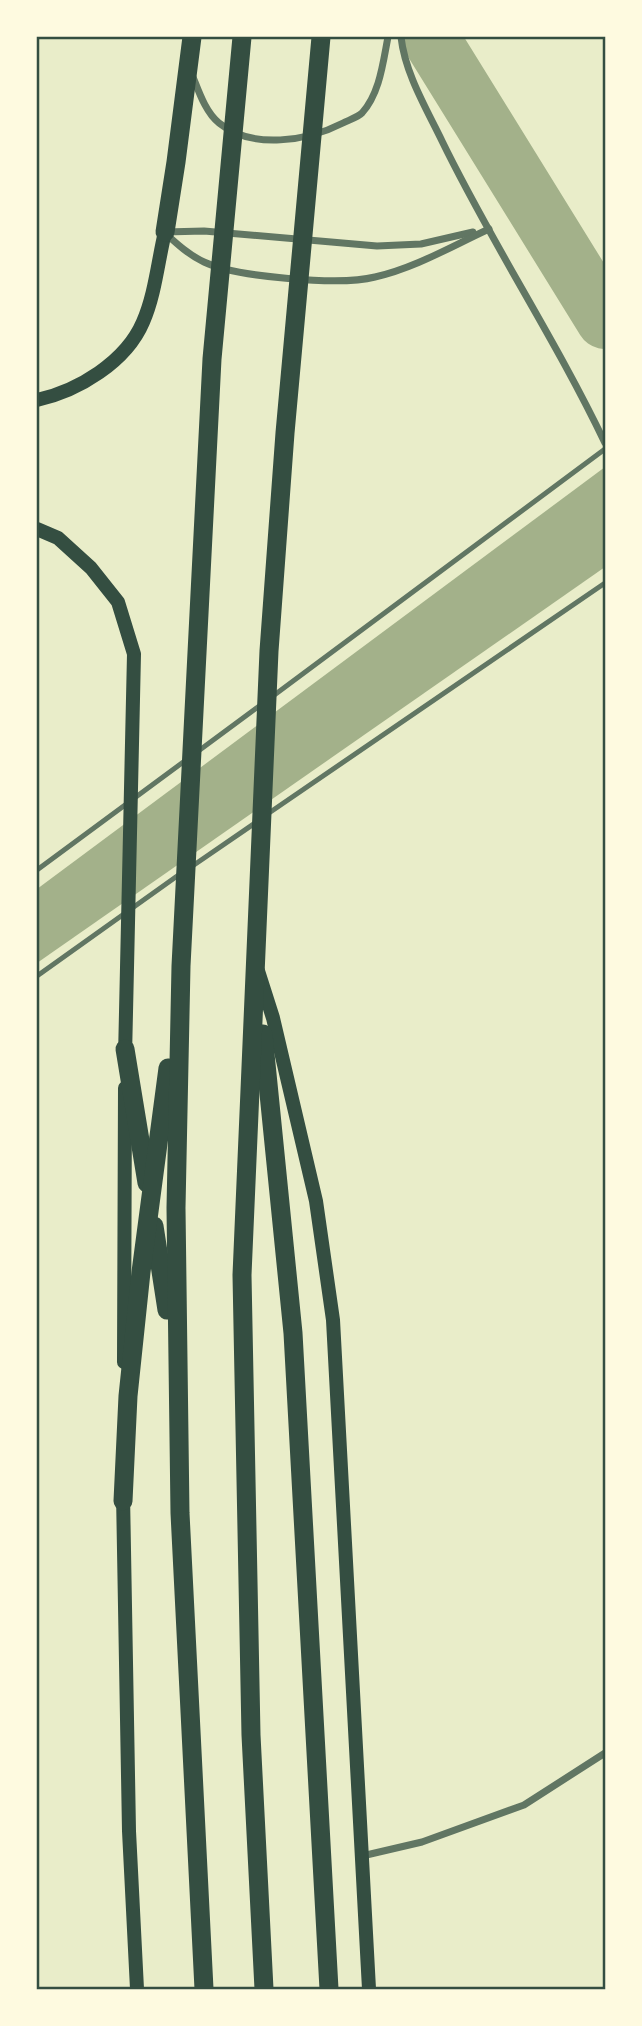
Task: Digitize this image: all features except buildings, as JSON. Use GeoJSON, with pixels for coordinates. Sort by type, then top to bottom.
{"type":"FeatureCollection","features":[{"type":"Feature","properties":{"kind":"highway"},"geometry":{"type":"LineString","coordinates":[[165,232],[192,37]]}},
{"type":"Feature","properties":{"kind":"highway"},"geometry":{"type":"LineString","coordinates":[[204,1989],[180,1513],[176,1208],[181,966],[212,359],[242,37]]}},
{"type":"Feature","properties":{"kind":"highway"},"geometry":{"type":"LineString","coordinates":[[264,1989],[251,1735],[242,1275],[269,651],[285,433],[321,37]]}},
{"type":"Feature","properties":{"kind":"highway"},"geometry":{"type":"LineString","coordinates":[[123,1501],[128,1396],[181,966]]}},
{"type":"Feature","properties":{"kind":"highway"},"geometry":{"type":"LineString","coordinates":[[257,967],[293,1332],[329,1989]]}},
{"type":"Feature","properties":{"kind":"highway"},"geometry":{"type":"LineString","coordinates":[[125,1049],[177,1377]]}},
{"type":"Feature","properties":{"kind":"main road"},"geometry":{"type":"LineString","coordinates":[[37,400],[51,397],[84,381],[106,368],[127,348],[143,322],[165,232]]}},
{"type":"Feature","properties":{"kind":"main road"},"geometry":{"type":"LineString","coordinates":[[37,529],[58,538],[90,568],[118,602],[134,654],[126,967],[123,1501],[129,1831],[136,1989]]}},
{"type":"Feature","properties":{"kind":"main road"},"geometry":{"type":"LineString","coordinates":[[257,967],[273,1018],[316,1202],[333,1320],[369,1989]]}},
{"type":"Feature","properties":{"kind":"street"},"geometry":{"type":"LineString","coordinates":[[188,66],[203,102],[218,123],[249,138],[284,139],[326,132],[361,114],[379,81],[388,37]]}},
{"type":"Feature","properties":{"kind":"street"},"geometry":{"type":"LineString","coordinates":[[401,37],[403,54],[457,172],[603,439]]}},
{"type":"Feature","properties":{"kind":"street"},"geometry":{"type":"LineString","coordinates":[[165,232],[185,251],[205,263],[248,274],[330,281],[372,278],[405,268],[489,229]]}},
{"type":"Feature","properties":{"kind":"street"},"geometry":{"type":"LineString","coordinates":[[165,232],[204,231],[377,246],[421,244],[489,229]]}},
{"type":"Feature","properties":{"kind":"street"},"geometry":{"type":"LineString","coordinates":[[362,1856],[422,1842],[524,1805],[605,1753]]}},
{"type":"Feature","properties":{"kind":"lane"},"geometry":{"type":"LineString","coordinates":[[37,870],[605,449]]}},
{"type":"Feature","properties":{"kind":"lane"},"geometry":{"type":"LineString","coordinates":[[37,975],[605,583]]}},
{"type":"Feature","properties":{"kind":"shaded area"},"geometry":{"type":"Polygon","coordinates":[[[605,467],[605,567],[37,963],[37,889],[605,467]]]}},
{"type":"Feature","properties":{"kind":"waterway"},"geometry":{"type":"LineString","coordinates":[[434,37],[433,42],[605,320]]}}]}
